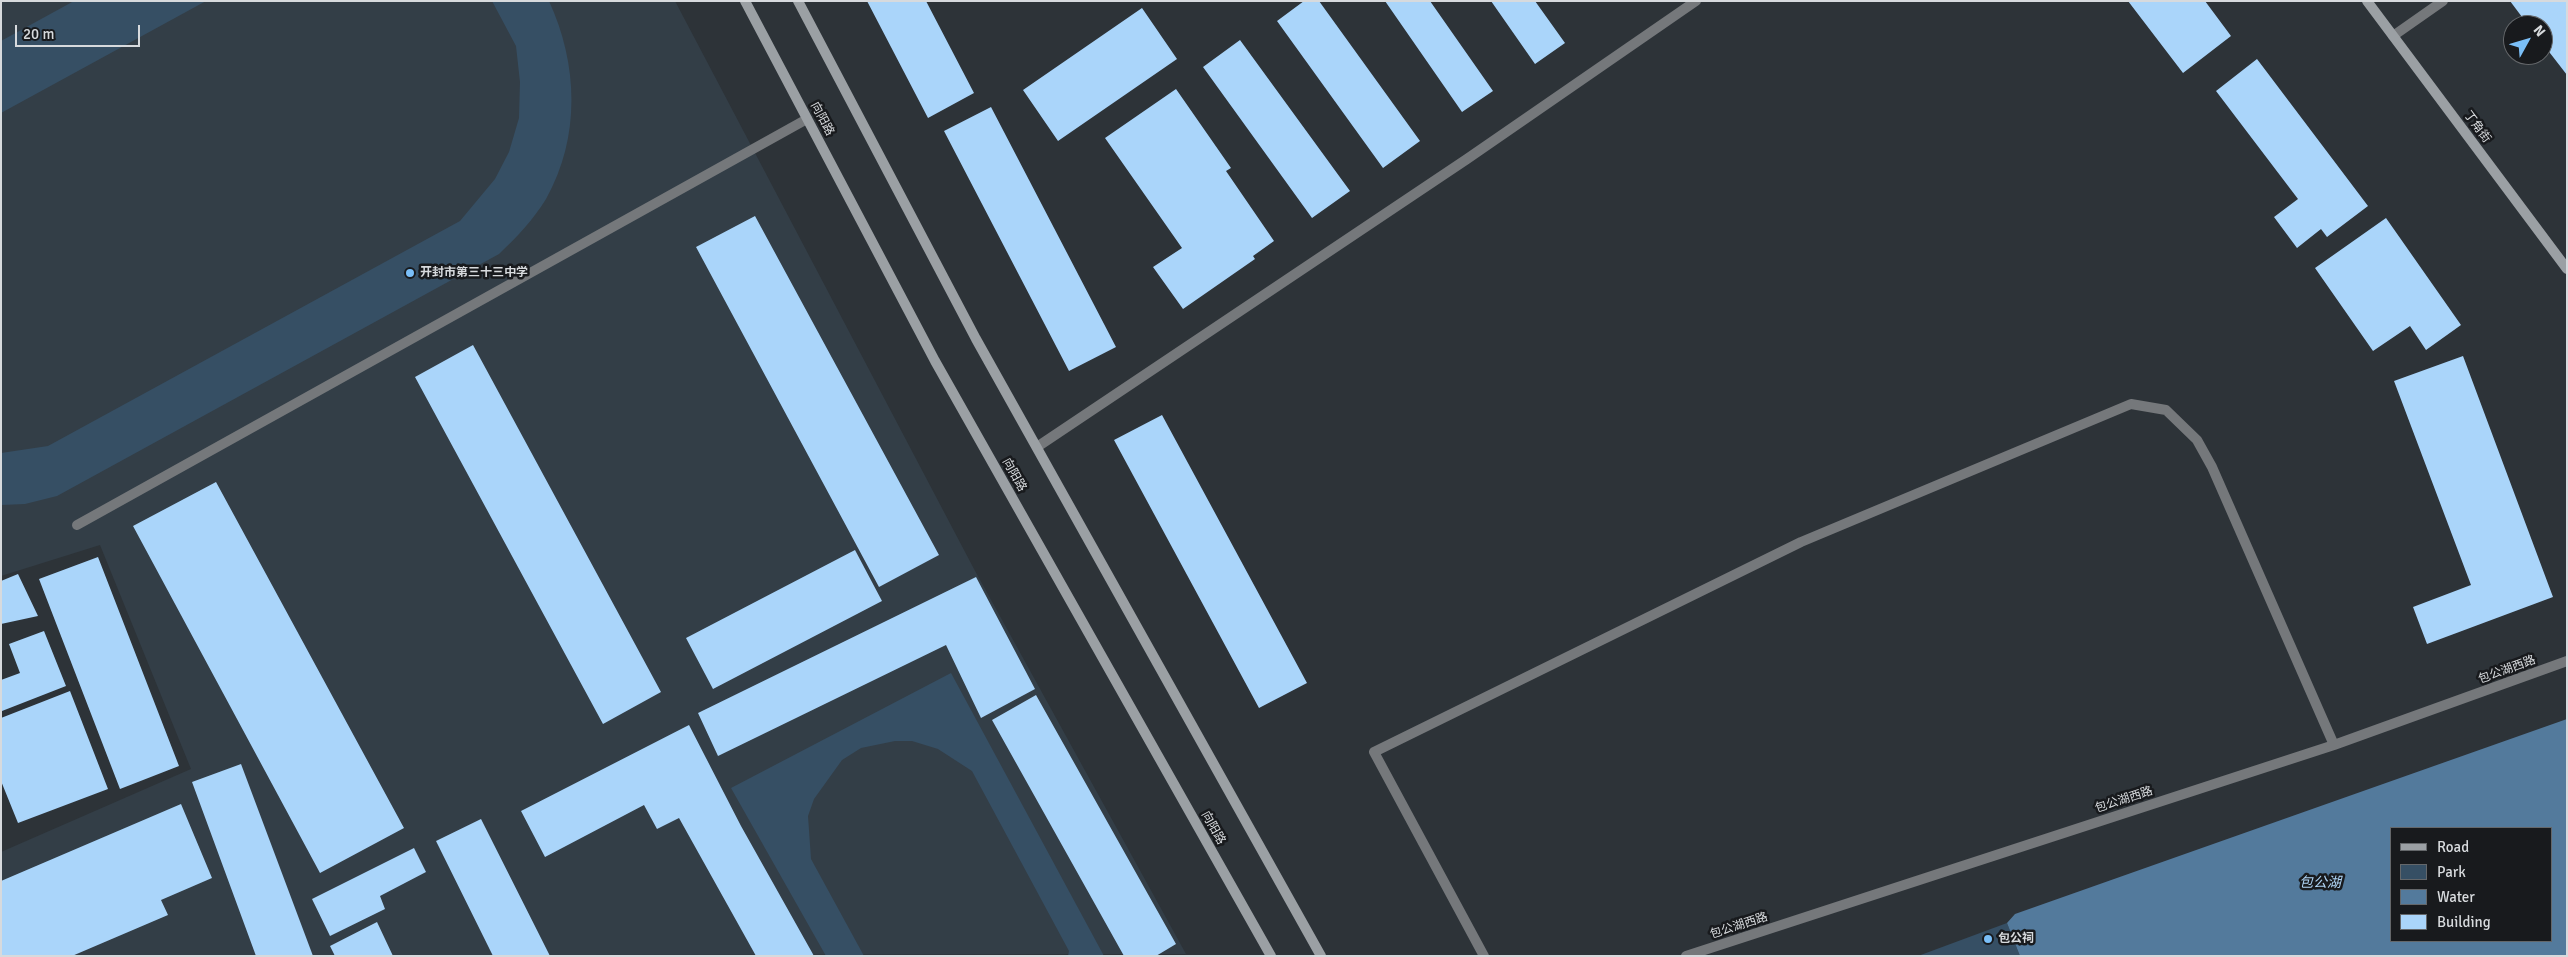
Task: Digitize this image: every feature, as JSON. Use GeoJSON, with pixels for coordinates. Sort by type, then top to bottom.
{"type":"FeatureCollection","features":[{"type":"Feature","properties":{"kind":"street","name":"向阳路"},"geometry":{"type":"LineString","coordinates":[[745,1],[935,361],[1271,956]]}},
{"type":"Feature","properties":{"kind":"street"},"geometry":{"type":"LineString","coordinates":[[798,1],[976,339],[1322,956]]}},
{"type":"Feature","properties":{"kind":"street"},"geometry":{"type":"LineString","coordinates":[[1037,447],[1458,164],[1696,1]]}},
{"type":"Feature","properties":{"kind":"street","name":"丁角街"},"geometry":{"type":"LineString","coordinates":[[2367,1],[2567,268]]}},
{"type":"Feature","properties":{"kind":"street"},"geometry":{"type":"LineString","coordinates":[[2393,36],[2443,1]]}},
{"type":"Feature","properties":{"kind":"street"},"geometry":{"type":"LineString","coordinates":[[77,525],[808,119]]}},
{"type":"Feature","properties":{"kind":"street"},"geometry":{"type":"LineString","coordinates":[[1484,956],[1374,752],[1801,542],[2130,404],[2166,410],[2197,440],[2212,467],[2334,745]]}},
{"type":"Feature","properties":{"kind":"street","name":"包公湖西路"},"geometry":{"type":"LineString","coordinates":[[1686,956],[2334,745],[2567,661]]}},
{"type":"Feature","properties":{"kind":"shaded area","name":"开封市第三十三中学"},"geometry":{"type":"Polygon","coordinates":[[[1,1],[675,1],[974,569],[1186,954],[1,956],[1,852],[191,769],[100,545],[1,576],[1,1]]]}},
{"type":"Feature","properties":{"kind":"green space"},"geometry":{"type":"Polygon","coordinates":[[[74,1],[206,1],[1,113],[1,41],[74,1]]]}},
{"type":"Feature","properties":{"kind":"green space"},"geometry":{"type":"Polygon","coordinates":[[[492,1],[549,1],[559,25],[570,75],[572,100],[570,126],[565,151],[557,175],[541,207],[512,241],[499,254],[57,496],[25,504],[1,505],[1,453],[48,446],[460,221],[495,179],[509,152],[519,118],[520,82],[516,46],[492,1]]]}},
{"type":"Feature","properties":{"kind":"green space"},"geometry":{"type":"Polygon","coordinates":[[[951,673],[1104,956],[1068,956],[1069,951],[972,771],[938,749],[912,741],[895,741],[861,748],[842,760],[814,799],[808,816],[811,859],[864,956],[826,956],[731,788],[951,673]]]}},
{"type":"Feature","properties":{"kind":"green space","name":"包公祠"},"geometry":{"type":"Polygon","coordinates":[[[2007,923],[2020,956],[1918,956],[2007,923]]]}},
{"type":"Feature","properties":{"kind":"water","name":"包公湖"},"geometry":{"type":"Polygon","coordinates":[[[2567,719],[2567,956],[2020,956],[2007,923],[2015,914],[2567,719]]]}},
{"type":"Feature","properties":{"kind":"building"},"geometry":{"type":"Polygon","coordinates":[[[867,1],[926,1],[974,93],[928,118],[867,1]]]}},
{"type":"Feature","properties":{"kind":"building"},"geometry":{"type":"Polygon","coordinates":[[[1304,1],[1319,1],[1420,141],[1383,168],[1277,21],[1304,1]]]}},
{"type":"Feature","properties":{"kind":"building"},"geometry":{"type":"Polygon","coordinates":[[[1385,1],[1430,1],[1493,91],[1462,112],[1385,1]]]}},
{"type":"Feature","properties":{"kind":"building"},"geometry":{"type":"Polygon","coordinates":[[[1491,1],[1535,1],[1565,43],[1535,64],[1491,1]]]}},
{"type":"Feature","properties":{"kind":"building"},"geometry":{"type":"Polygon","coordinates":[[[2128,1],[2205,1],[2231,36],[2183,73],[2128,1]]]}},
{"type":"Feature","properties":{"kind":"building"},"geometry":{"type":"Polygon","coordinates":[[[2510,1],[2567,1],[2567,75],[2553,57],[2553,15],[2520,15],[2510,1]]]}},
{"type":"Feature","properties":{"kind":"building"},"geometry":{"type":"Polygon","coordinates":[[[1142,8],[1177,59],[1058,141],[1023,90],[1142,8]]]}},
{"type":"Feature","properties":{"kind":"building"},"geometry":{"type":"Polygon","coordinates":[[[1240,40],[1350,191],[1312,218],[1203,67],[1240,40]]]}},
{"type":"Feature","properties":{"kind":"building"},"geometry":{"type":"Polygon","coordinates":[[[2257,59],[2368,206],[2327,237],[2321,229],[2297,248],[2274,217],[2298,199],[2216,91],[2257,59]]]}},
{"type":"Feature","properties":{"kind":"building"},"geometry":{"type":"Polygon","coordinates":[[[1176,89],[1231,168],[1226,171],[1274,241],[1253,256],[1255,259],[1183,309],[1153,267],[1182,248],[1105,138],[1176,89]]]}},
{"type":"Feature","properties":{"kind":"building"},"geometry":{"type":"Polygon","coordinates":[[[991,107],[1116,347],[1069,371],[944,131],[991,107]]]}},
{"type":"Feature","properties":{"kind":"building"},"geometry":{"type":"Polygon","coordinates":[[[755,216],[939,555],[879,587],[696,247],[755,216]]]}},
{"type":"Feature","properties":{"kind":"building"},"geometry":{"type":"Polygon","coordinates":[[[2386,218],[2461,325],[2426,350],[2410,326],[2373,351],[2315,268],[2386,218]]]}},
{"type":"Feature","properties":{"kind":"building"},"geometry":{"type":"Polygon","coordinates":[[[473,345],[661,692],[603,724],[415,377],[473,345]]]}},
{"type":"Feature","properties":{"kind":"building"},"geometry":{"type":"Polygon","coordinates":[[[2463,356],[2553,597],[2427,644],[2413,607],[2471,585],[2394,381],[2463,356]]]}},
{"type":"Feature","properties":{"kind":"building"},"geometry":{"type":"Polygon","coordinates":[[[1162,415],[1307,683],[1259,708],[1114,440],[1162,415]]]}},
{"type":"Feature","properties":{"kind":"building"},"geometry":{"type":"Polygon","coordinates":[[[216,482],[404,828],[320,873],[133,526],[216,482]]]}},
{"type":"Feature","properties":{"kind":"building"},"geometry":{"type":"Polygon","coordinates":[[[855,550],[882,601],[713,689],[686,638],[855,550]]]}},
{"type":"Feature","properties":{"kind":"building"},"geometry":{"type":"Polygon","coordinates":[[[98,557],[179,766],[120,789],[39,579],[98,557]]]}},
{"type":"Feature","properties":{"kind":"building"},"geometry":{"type":"Polygon","coordinates":[[[18,574],[38,616],[1,624],[1,581],[18,574]]]}},
{"type":"Feature","properties":{"kind":"building"},"geometry":{"type":"Polygon","coordinates":[[[976,577],[1035,689],[981,718],[946,645],[718,756],[698,713],[976,577]]]}},
{"type":"Feature","properties":{"kind":"building"},"geometry":{"type":"Polygon","coordinates":[[[44,631],[66,686],[2,711],[1,680],[20,673],[9,644],[44,631]]]}},
{"type":"Feature","properties":{"kind":"building"},"geometry":{"type":"Polygon","coordinates":[[[70,691],[108,789],[18,823],[1,781],[1,718],[70,691]]]}},
{"type":"Feature","properties":{"kind":"building"},"geometry":{"type":"Polygon","coordinates":[[[1036,695],[1176,944],[1156,956],[1124,956],[992,720],[1036,695]]]}},
{"type":"Feature","properties":{"kind":"building"},"geometry":{"type":"Polygon","coordinates":[[[689,725],[741,826],[814,956],[756,956],[679,818],[657,829],[644,805],[545,857],[521,811],[689,725]]]}},
{"type":"Feature","properties":{"kind":"building"},"geometry":{"type":"Polygon","coordinates":[[[241,764],[313,956],[256,956],[192,782],[241,764]]]}},
{"type":"Feature","properties":{"kind":"building"},"geometry":{"type":"Polygon","coordinates":[[[181,804],[212,878],[161,900],[168,915],[72,956],[1,956],[1,881],[181,804]]]}},
{"type":"Feature","properties":{"kind":"building"},"geometry":{"type":"Polygon","coordinates":[[[481,819],[550,956],[493,956],[436,841],[481,819]]]}},
{"type":"Feature","properties":{"kind":"building"},"geometry":{"type":"Polygon","coordinates":[[[414,848],[426,872],[380,896],[385,909],[330,936],[312,899],[414,848]]]}},
{"type":"Feature","properties":{"kind":"building"},"geometry":{"type":"Polygon","coordinates":[[[377,922],[393,956],[335,956],[330,946],[377,922]]]}},
{"type":"Feature","properties":{"kind":"place","name":"开封市第三十三中学"},"geometry":{"type":"Point","coordinates":[410,273]}},
{"type":"Feature","properties":{"kind":"place","name":"包公祠"},"geometry":{"type":"Point","coordinates":[1988,939]}}]}
